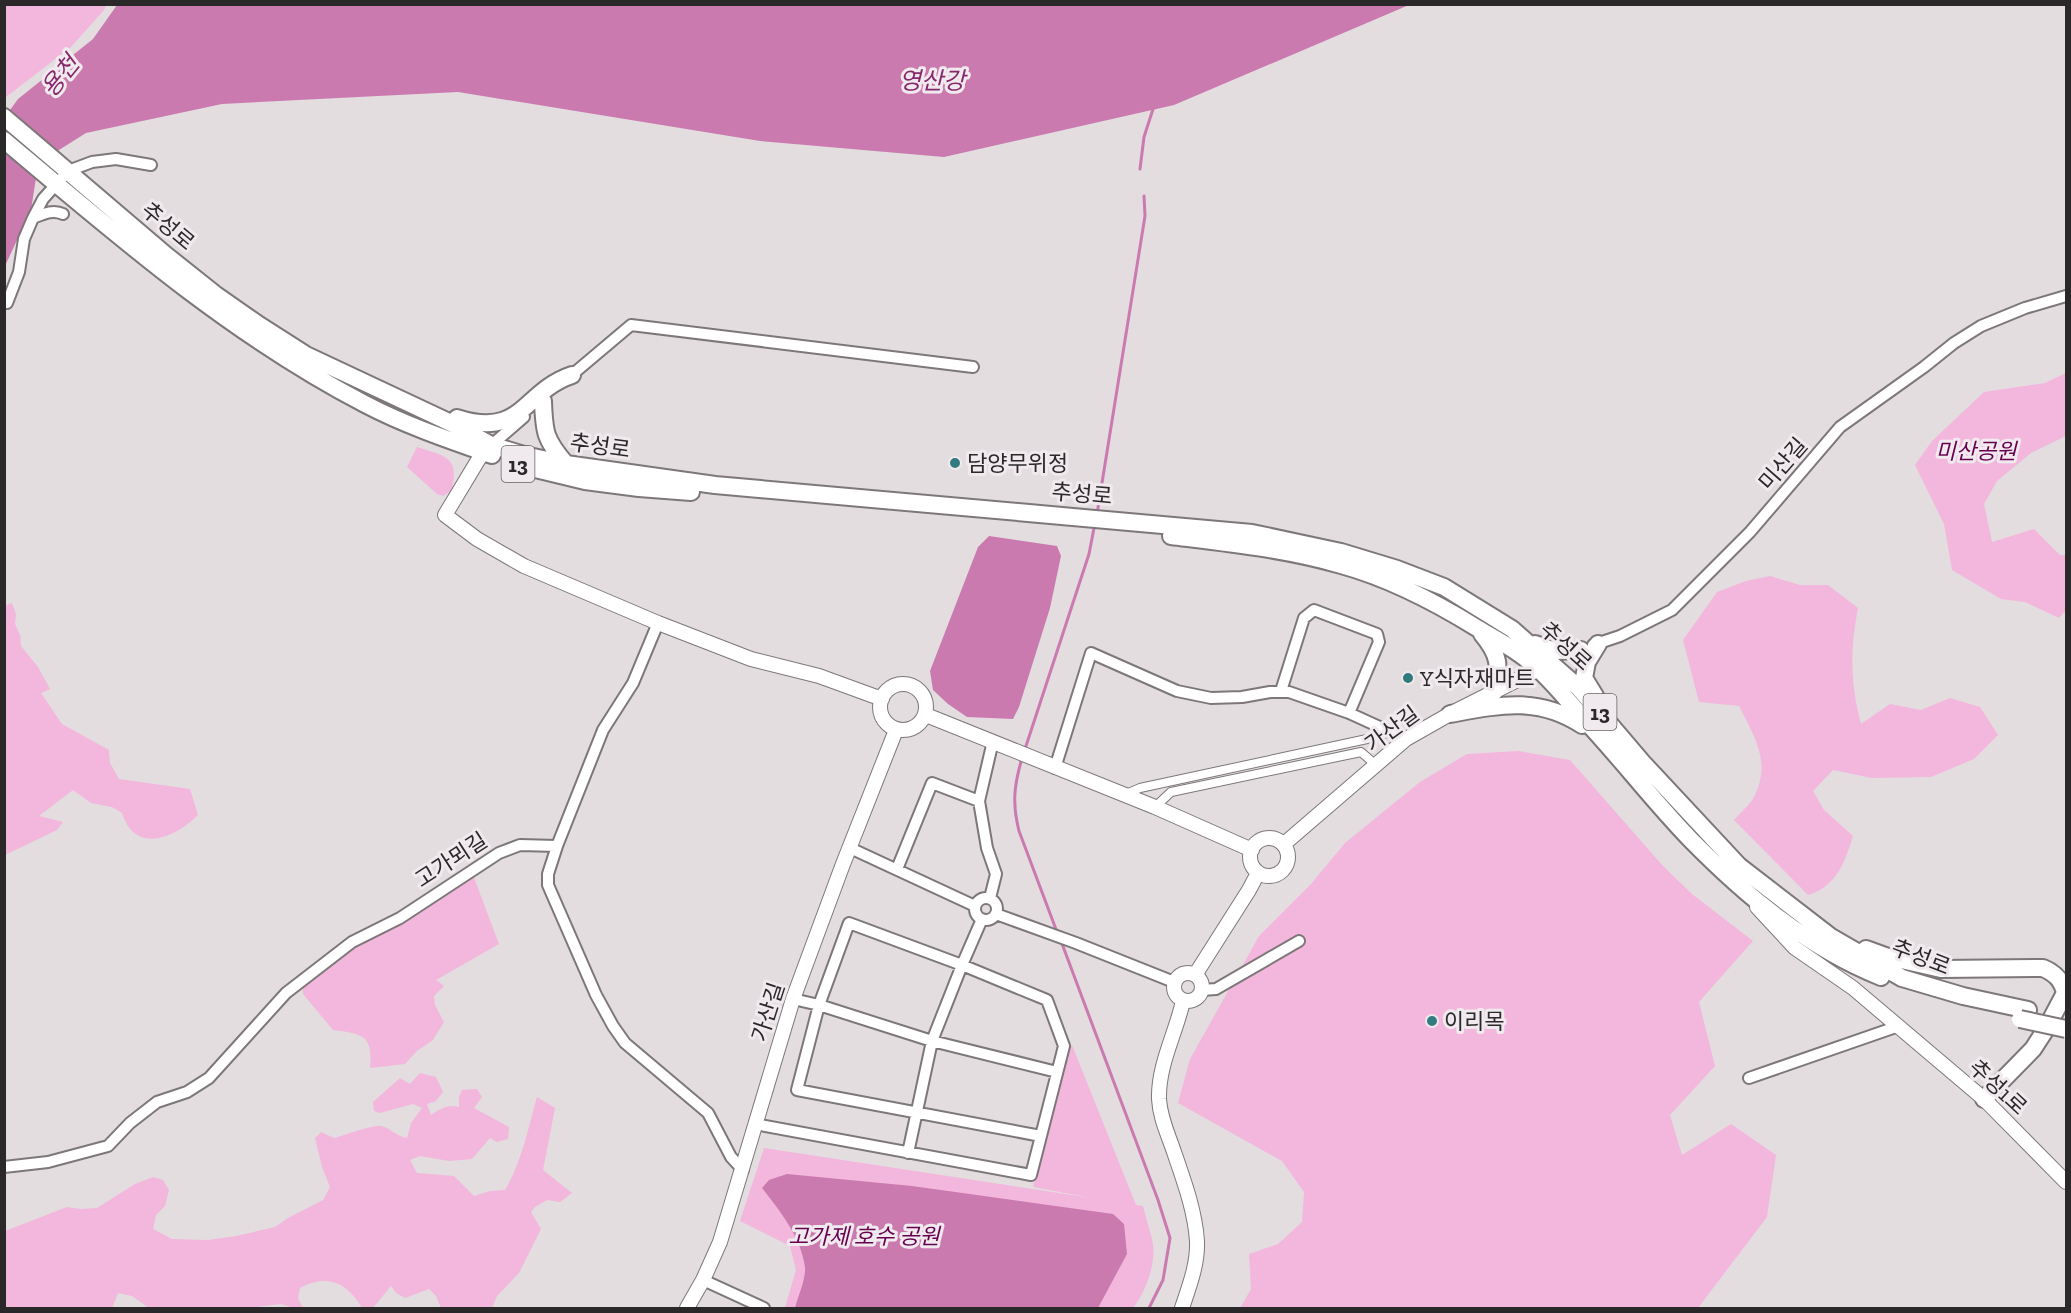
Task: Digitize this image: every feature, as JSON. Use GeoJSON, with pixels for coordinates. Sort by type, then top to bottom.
{"type":"FeatureCollection","features":[{"type":"Feature","properties":{"kind":"main road","name":"추성로"},"geometry":{"type":"LineString","coordinates":[[4,117],[216,295],[306,356],[453,424],[487,448],[566,464],[715,485],[1076,522]]}},
{"type":"Feature","properties":{"kind":"main road","name":"추성로"},"geometry":{"type":"LineString","coordinates":[[4,140],[200,299],[274,350],[366,405],[487,448],[529,468],[585,481],[639,488],[1076,522],[1252,533],[1352,556],[1397,569],[1444,587],[1526,640],[1601,737],[1690,839],[1733,881],[1781,919],[1830,953],[1860,969],[1920,993],[1962,1006],[2067,1018]]}},
{"type":"Feature","properties":{"kind":"main road"},"geometry":{"type":"LineString","coordinates":[[336,371],[368,380],[430,407],[477,424],[512,418],[557,380],[572,375]]}},
{"type":"Feature","properties":{"kind":"main road"},"geometry":{"type":"LineString","coordinates":[[543,401],[544,432],[550,444],[566,464]]}},
{"type":"Feature","properties":{"kind":"main road","name":"추성로"},"geometry":{"type":"LineString","coordinates":[[1117,525],[1255,546],[1342,565],[1442,606],[1579,688],[1697,823],[1739,866],[1831,937],[1902,978],[2067,1029]]}},
{"type":"Feature","properties":{"kind":"main road"},"geometry":{"type":"LineString","coordinates":[[1475,627],[1494,649],[1499,664],[1494,692]]}},
{"type":"Feature","properties":{"kind":"main road"},"geometry":{"type":"LineString","coordinates":[[1526,640],[1555,651],[1581,650]]}},
{"type":"Feature","properties":{"kind":"main road"},"geometry":{"type":"LineString","coordinates":[[1598,644],[1587,662],[1584,678],[1607,721]]}},
{"type":"Feature","properties":{"kind":"main road"},"geometry":{"type":"LineString","coordinates":[[1450,714],[1502,704],[1528,706],[1568,715],[1601,737]]}},
{"type":"Feature","properties":{"kind":"main road"},"geometry":{"type":"LineString","coordinates":[[1831,937],[1888,957],[1941,969],[2031,967],[2043,968],[2054,973],[2065,993],[2046,1029],[2033,1049],[1984,1099]]}},
{"type":"Feature","properties":{"kind":"street"},"geometry":{"type":"LineString","coordinates":[[8,303],[19,272],[24,239],[33,218],[43,200],[68,171],[92,162],[116,159],[151,165]]}},
{"type":"Feature","properties":{"kind":"street"},"geometry":{"type":"LineString","coordinates":[[33,218],[49,212],[63,214]]}},
{"type":"Feature","properties":{"kind":"street","name":"미산길"},"geometry":{"type":"LineString","coordinates":[[1544,665],[1563,654],[1620,636],[1672,610],[1750,532],[1840,427],[1954,343],[1981,326],[2025,308],[2067,296]]}},
{"type":"Feature","properties":{"kind":"street"},"geometry":{"type":"LineString","coordinates":[[882,699],[819,676],[751,659],[658,623],[524,566],[477,539],[445,515],[487,448],[631,325],[891,359],[973,367]]}},
{"type":"Feature","properties":{"kind":"street"},"geometry":{"type":"LineString","coordinates":[[1281,691],[1304,618],[1314,610],[1377,634],[1379,642],[1349,713]]}},
{"type":"Feature","properties":{"kind":"street"},"geometry":{"type":"LineString","coordinates":[[658,623],[633,683],[603,730],[557,846],[548,874],[548,885],[596,995],[613,1026],[625,1043],[708,1113],[731,1157],[742,1170]]}},
{"type":"Feature","properties":{"kind":"street"},"geometry":{"type":"LineString","coordinates":[[1055,768],[1091,653],[1177,691],[1211,698],[1242,697],[1281,691],[1314,699],[1406,739]]}},
{"type":"Feature","properties":{"kind":"street","name":"가산길"},"geometry":{"type":"LineString","coordinates":[[1284,844],[1406,739],[1544,665]]}},
{"type":"Feature","properties":{"kind":"street"},"geometry":{"type":"LineString","coordinates":[[897,685],[911,685],[922,694],[927,708],[926,714],[917,726],[904,731],[897,730],[884,721],[880,706],[882,699],[891,688],[897,685]]}},
{"type":"Feature","properties":{"kind":"street"},"geometry":{"type":"LineString","coordinates":[[926,714],[1155,807],[1252,850]]}},
{"type":"Feature","properties":{"kind":"street","name":"가산길"},"geometry":{"type":"LineString","coordinates":[[687,1308],[720,1242],[793,999],[897,730]]}},
{"type":"Feature","properties":{"kind":"street"},"geometry":{"type":"LineString","coordinates":[[1124,795],[1140,788],[1367,739],[1390,732]]}},
{"type":"Feature","properties":{"kind":"street"},"geometry":{"type":"LineString","coordinates":[[990,898],[996,874],[987,848],[979,801],[993,741]]}},
{"type":"Feature","properties":{"kind":"street"},"geometry":{"type":"LineString","coordinates":[[1155,807],[1171,792],[1361,752],[1376,765]]}},
{"type":"Feature","properties":{"kind":"street"},"geometry":{"type":"LineString","coordinates":[[897,869],[932,783],[979,801]]}},
{"type":"Feature","properties":{"kind":"street"},"geometry":{"type":"LineString","coordinates":[[1266,838],[1279,840],[1284,844],[1289,856],[1286,868],[1281,873],[1270,877],[1258,873],[1251,862],[1252,850],[1260,840],[1266,838]]}},
{"type":"Feature","properties":{"kind":"street","name":"고가뫼길"},"geometry":{"type":"LineString","coordinates":[[4,1167],[48,1162],[108,1146],[130,1123],[157,1102],[187,1092],[209,1078],[286,993],[352,942],[400,918],[499,853],[520,845],[557,846]]}},
{"type":"Feature","properties":{"kind":"street"},"geometry":{"type":"LineString","coordinates":[[850,848],[975,906]]}},
{"type":"Feature","properties":{"kind":"street"},"geometry":{"type":"LineString","coordinates":[[1196,975],[1258,873]]}},
{"type":"Feature","properties":{"kind":"street","name":"추성1로"},"geometry":{"type":"LineString","coordinates":[[1733,881],[1795,948],[1853,988],[1896,1027],[1984,1099],[2067,1182]]}},
{"type":"Feature","properties":{"kind":"street"},"geometry":{"type":"LineString","coordinates":[[983,898],[990,898],[996,903],[996,914],[991,919],[982,919],[976,913],[975,906],[983,898]]}},
{"type":"Feature","properties":{"kind":"street"},"geometry":{"type":"LineString","coordinates":[[996,914],[1174,982]]}},
{"type":"Feature","properties":{"kind":"street"},"geometry":{"type":"LineString","coordinates":[[908,1152],[932,1041],[982,919]]}},
{"type":"Feature","properties":{"kind":"street"},"geometry":{"type":"LineString","coordinates":[[755,1124],[1030,1175],[1041,1136],[1064,1046],[1047,1000],[962,965],[849,923],[819,1005],[797,1090],[1041,1136]]}},
{"type":"Feature","properties":{"kind":"street"},"geometry":{"type":"LineString","coordinates":[[1202,990],[1216,989],[1299,941]]}},
{"type":"Feature","properties":{"kind":"street"},"geometry":{"type":"LineString","coordinates":[[1183,974],[1196,975],[1201,981],[1202,990],[1197,998],[1188,1002],[1183,1001],[1174,991],[1174,982],[1183,974]]}},
{"type":"Feature","properties":{"kind":"street"},"geometry":{"type":"LineString","coordinates":[[793,999],[932,1041],[1057,1072]]}},
{"type":"Feature","properties":{"kind":"street"},"geometry":{"type":"LineString","coordinates":[[1182,1308],[1192,1277],[1197,1243],[1185,1185],[1162,1122],[1159,1099],[1160,1077],[1183,1001]]}},
{"type":"Feature","properties":{"kind":"street"},"geometry":{"type":"LineString","coordinates":[[1749,1078],[1896,1027]]}},
{"type":"Feature","properties":{"kind":"street"},"geometry":{"type":"LineString","coordinates":[[703,1280],[764,1308]]}},
{"type":"Feature","properties":{"kind":"green space"},"geometry":{"type":"Polygon","coordinates":[[[4,5],[106,5],[71,47],[6,97],[4,96],[4,5]]]}},
{"type":"Feature","properties":{"kind":"green space","name":"미산공원"},"geometry":{"type":"Polygon","coordinates":[[[2066,373],[2066,436],[2031,453],[1997,481],[1984,504],[1992,542],[2034,529],[2060,555],[2066,555],[2066,610],[2059,618],[2025,602],[2001,599],[1952,570],[1944,524],[1915,465],[1932,441],[1984,392],[2045,383],[2066,373]]]}},
{"type":"Feature","properties":{"kind":"green space"},"geometry":{"type":"Polygon","coordinates":[[[417,447],[443,456],[452,465],[454,480],[451,491],[443,496],[437,494],[407,467],[417,447]]]}},
{"type":"Feature","properties":{"kind":"green space"},"geometry":{"type":"Polygon","coordinates":[[[1770,576],[1800,585],[1828,585],[1858,608],[1852,666],[1861,724],[1890,704],[1921,710],[1950,698],[1980,707],[1998,735],[1974,759],[1931,777],[1872,778],[1833,770],[1813,791],[1824,810],[1853,836],[1843,864],[1833,879],[1826,886],[1808,895],[1734,820],[1753,798],[1760,783],[1759,749],[1739,706],[1699,702],[1683,640],[1717,592],[1746,581],[1770,576]]]}},
{"type":"Feature","properties":{"kind":"green space"},"geometry":{"type":"Polygon","coordinates":[[[12,603],[21,646],[38,667],[50,689],[41,693],[62,724],[109,750],[110,763],[119,779],[190,789],[198,815],[189,823],[167,836],[146,838],[136,834],[128,826],[122,813],[112,807],[91,803],[73,790],[39,816],[63,822],[57,830],[5,855],[4,606],[12,603]]]}},
{"type":"Feature","properties":{"kind":"green space"},"geometry":{"type":"Polygon","coordinates":[[[1519,751],[1570,760],[1663,866],[1692,894],[1753,941],[1699,1002],[1715,1066],[1670,1115],[1682,1155],[1731,1124],[1776,1155],[1767,1217],[1698,1308],[1240,1308],[1251,1289],[1249,1254],[1278,1244],[1302,1222],[1304,1192],[1282,1161],[1178,1103],[1190,1059],[1259,936],[1311,884],[1345,843],[1420,782],[1467,754],[1519,751]]]}},
{"type":"Feature","properties":{"kind":"green space"},"geometry":{"type":"Polygon","coordinates":[[[473,875],[499,944],[436,980],[444,986],[434,996],[435,1005],[444,1022],[433,1040],[417,1051],[405,1064],[370,1068],[370,1048],[364,1038],[333,1030],[303,994],[303,986],[357,946],[401,923],[473,875]]]}},
{"type":"Feature","properties":{"kind":"green space","name":"고가제 호수 공원"},"geometry":{"type":"Polygon","coordinates":[[[1072,1045],[1136,1205],[1143,1206],[1152,1239],[1151,1270],[1142,1295],[1133,1308],[785,1308],[796,1270],[790,1246],[740,1221],[764,1148],[1092,1198],[1033,1187],[1068,1048],[1072,1045]]]}},
{"type":"Feature","properties":{"kind":"green space"},"geometry":{"type":"Polygon","coordinates":[[[420,1073],[436,1077],[443,1092],[436,1101],[427,1104],[431,1115],[448,1107],[459,1107],[462,1090],[477,1089],[482,1097],[474,1108],[509,1127],[508,1139],[497,1142],[490,1138],[472,1159],[449,1161],[420,1156],[410,1160],[417,1173],[454,1176],[474,1196],[490,1191],[505,1190],[520,1156],[537,1097],[555,1108],[543,1170],[572,1193],[560,1202],[547,1200],[531,1212],[541,1229],[519,1273],[497,1296],[492,1308],[441,1308],[436,1296],[429,1289],[405,1298],[396,1293],[391,1286],[373,1308],[362,1308],[350,1292],[343,1287],[328,1281],[319,1281],[300,1288],[298,1298],[303,1308],[281,1304],[247,1308],[149,1308],[132,1296],[118,1293],[112,1308],[5,1308],[5,1231],[67,1207],[97,1208],[135,1184],[153,1177],[163,1180],[169,1190],[165,1206],[156,1215],[153,1229],[172,1239],[208,1240],[275,1227],[323,1200],[330,1187],[315,1138],[321,1132],[334,1138],[381,1126],[407,1138],[411,1123],[422,1108],[413,1104],[380,1113],[374,1111],[373,1102],[400,1078],[410,1084],[420,1073]]]}},
{"type":"Feature","properties":{"kind":"water","name":"영산강"},"geometry":{"type":"Polygon","coordinates":[[[117,5],[1409,5],[1174,105],[944,157],[760,141],[458,92],[222,104],[86,133],[59,150],[36,178],[31,210],[5,266],[5,117],[18,99],[93,39],[117,5]]]}},
{"type":"Feature","properties":{"kind":"water"},"geometry":{"type":"Polygon","coordinates":[[[989,536],[1057,546],[1061,556],[1050,608],[1019,707],[1013,719],[967,717],[933,690],[930,671],[978,547],[989,536]]]}},
{"type":"Feature","properties":{"kind":"water","name":"고가제 호수 공원"},"geometry":{"type":"Polygon","coordinates":[[[787,1174],[912,1186],[1113,1214],[1124,1224],[1127,1254],[1098,1308],[795,1308],[804,1277],[803,1256],[789,1225],[762,1188],[769,1180],[787,1174]]]}},
{"type":"Feature","properties":{"kind":"waterway"},"geometry":{"type":"LineString","coordinates":[[1140,169],[1144,137],[1154,106]]}},
{"type":"Feature","properties":{"kind":"waterway"},"geometry":{"type":"LineString","coordinates":[[1097,514],[1145,216],[1144,196]]}},
{"type":"Feature","properties":{"kind":"waterway"},"geometry":{"type":"LineString","coordinates":[[1025,749],[1089,554],[1095,523]]}},
{"type":"Feature","properties":{"kind":"waterway"},"geometry":{"type":"LineString","coordinates":[[1022,758],[1017,777],[1015,812],[1019,831],[1057,932]]}},
{"type":"Feature","properties":{"kind":"waterway"},"geometry":{"type":"LineString","coordinates":[[1061,941],[1158,1200],[1170,1238],[1163,1280],[1149,1308]]}},
{"type":"Feature","properties":{"kind":"place","name":"담양무위정"},"geometry":{"type":"Point","coordinates":[955,463]}},
{"type":"Feature","properties":{"kind":"place","name":"Y식자재마트"},"geometry":{"type":"Point","coordinates":[1408,678]}},
{"type":"Feature","properties":{"kind":"place","name":"이리목"},"geometry":{"type":"Point","coordinates":[1432,1021]}},
{"type":"Feature","properties":{"kind":"water label","name":"용천"},"geometry":{"type":"Point","coordinates":[60,76]}}]}
